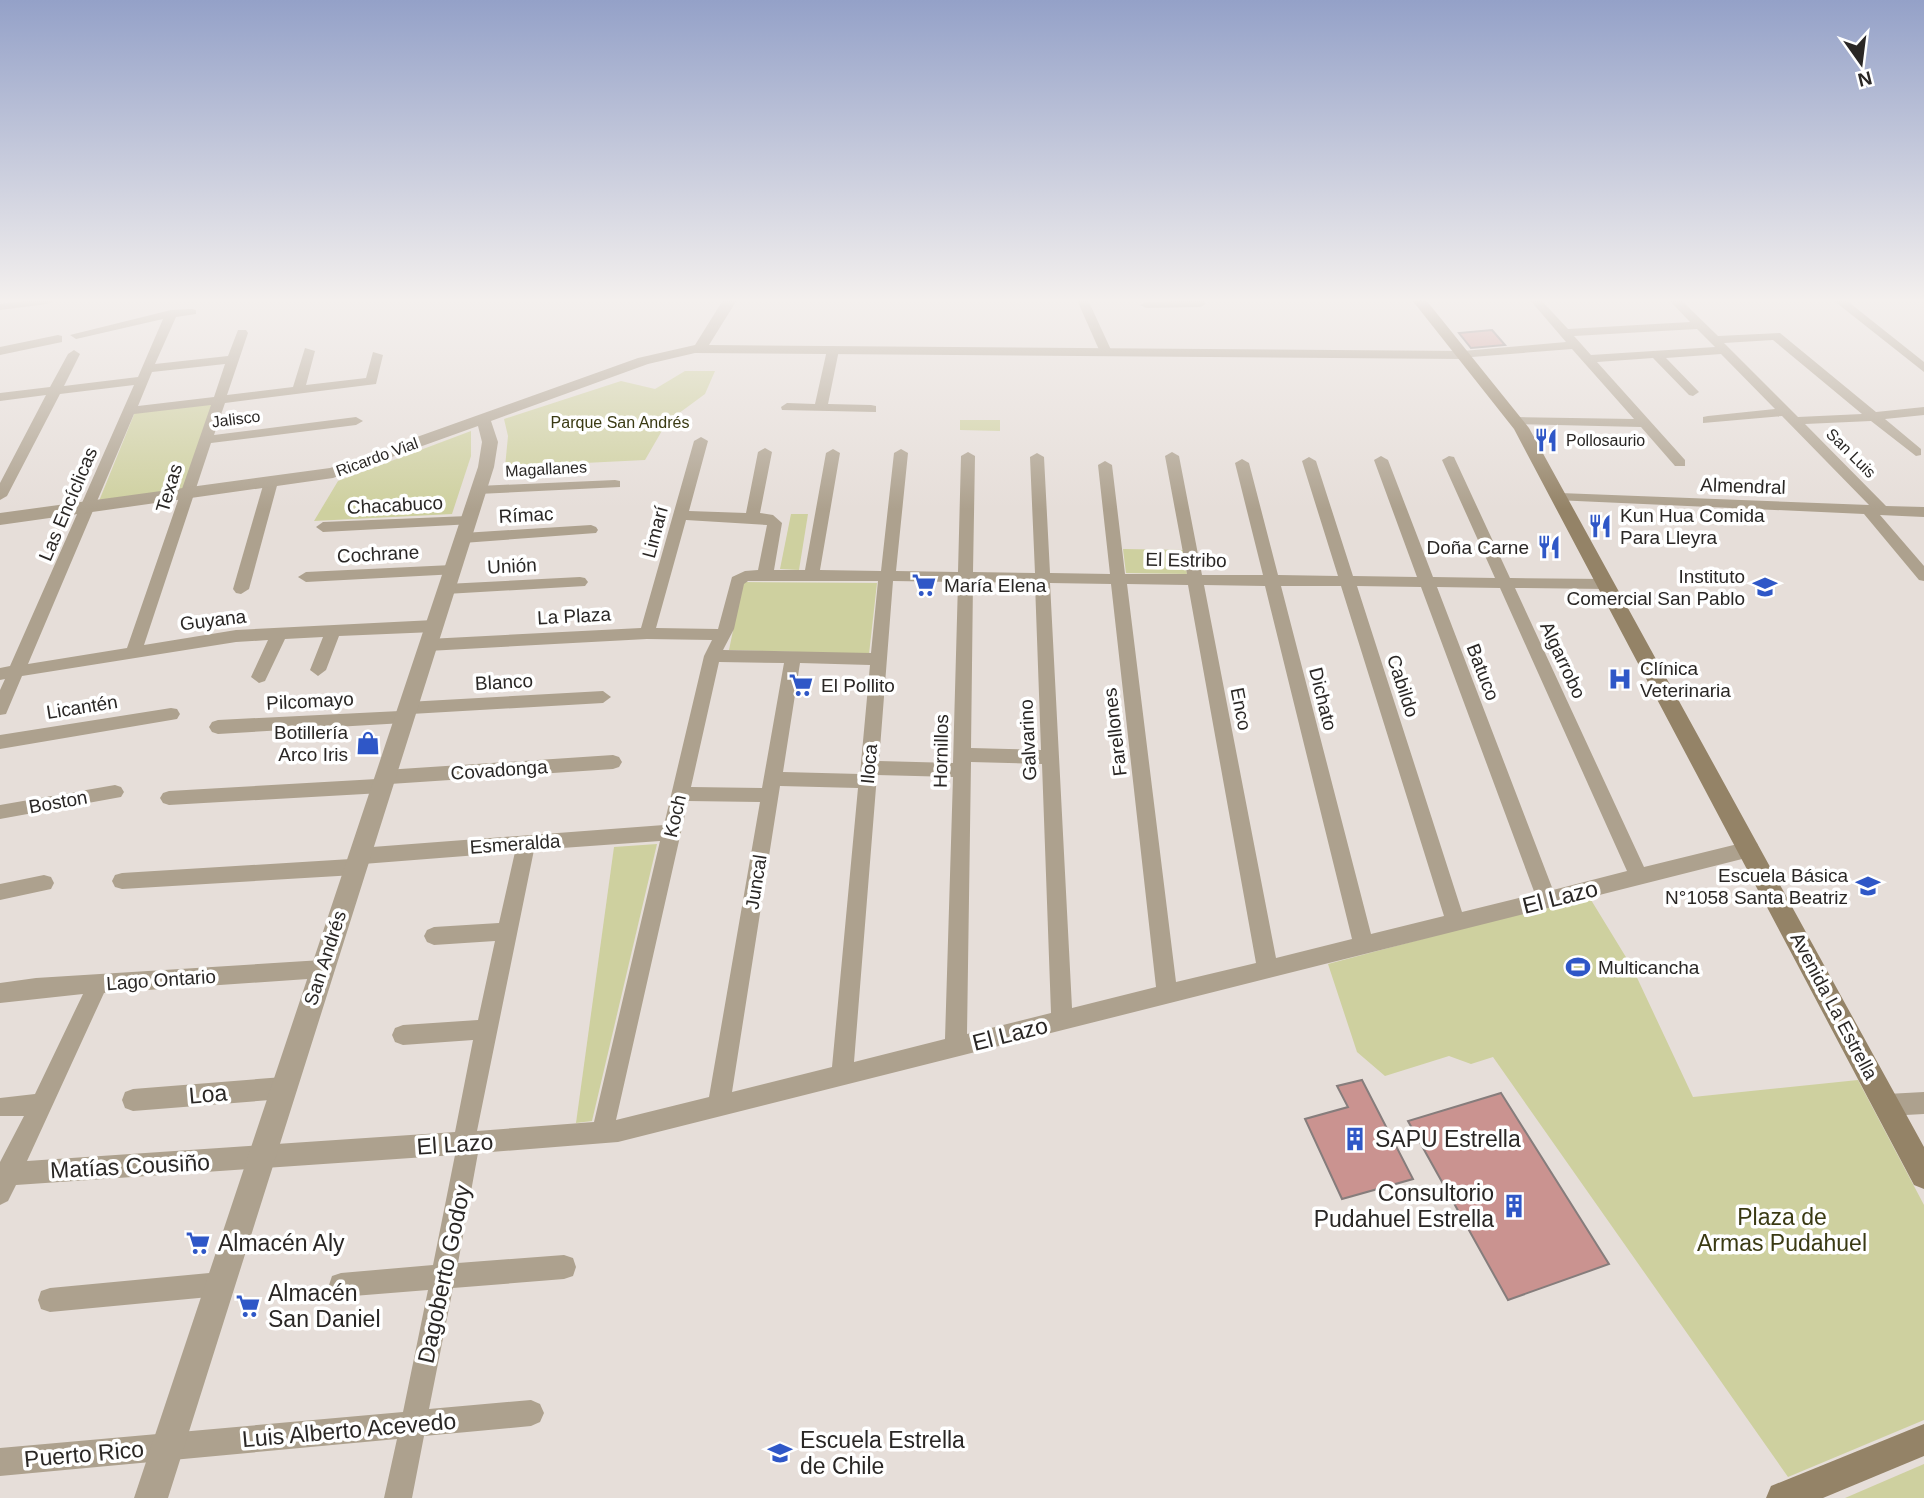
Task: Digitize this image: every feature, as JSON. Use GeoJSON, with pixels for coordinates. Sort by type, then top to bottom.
{"type":"FeatureCollection","features":[{"type":"Feature","properties":{"kind":"main road","name":"Avenida La Estrella"},"geometry":{"type":"LineString","coordinates":[[1475,370],[1516,421],[1560,497],[1924,1175]]}},
{"type":"Feature","properties":{"kind":"main road"},"geometry":{"type":"LineString","coordinates":[[1783,1498],[1924,1440]]}},
{"type":"Feature","properties":{"kind":"street"},"geometry":{"type":"LineString","coordinates":[[0,496],[66,370]]}},
{"type":"Feature","properties":{"kind":"street","name":"Las Encíclicas"},"geometry":{"type":"LineString","coordinates":[[0,709],[8,673],[87,508],[146,370]]}},
{"type":"Feature","properties":{"kind":"street"},"geometry":{"type":"LineString","coordinates":[[0,397],[168,370]]}},
{"type":"Feature","properties":{"kind":"street","name":"Texas"},"geometry":{"type":"LineString","coordinates":[[133,653],[229,370]]}},
{"type":"Feature","properties":{"kind":"street"},"geometry":{"type":"LineString","coordinates":[[298,390],[304,370]]}},
{"type":"Feature","properties":{"kind":"street"},"geometry":{"type":"LineString","coordinates":[[128,411],[372,382],[374,370]]}},
{"type":"Feature","properties":{"kind":"street","name":"Ricardo Vial"},"geometry":{"type":"LineString","coordinates":[[0,519],[339,471],[617,370]]}},
{"type":"Feature","properties":{"kind":"street"},"geometry":{"type":"LineString","coordinates":[[821,407],[829,370]]}},
{"type":"Feature","properties":{"kind":"street"},"geometry":{"type":"LineString","coordinates":[[1598,370],[1680,463]]}},
{"type":"Feature","properties":{"kind":"street"},"geometry":{"type":"LineString","coordinates":[[1672,370],[1693,391]]}},
{"type":"Feature","properties":{"kind":"street","name":"San Luis"},"geometry":{"type":"LineString","coordinates":[[1745,370],[1876,510],[1924,576]]}},
{"type":"Feature","properties":{"kind":"street"},"geometry":{"type":"LineString","coordinates":[[1815,370],[1916,452]]}},
{"type":"Feature","properties":{"kind":"street"},"geometry":{"type":"LineString","coordinates":[[787,407],[871,409]]}},
{"type":"Feature","properties":{"kind":"street"},"geometry":{"type":"LineString","coordinates":[[1708,420],[1871,418],[1924,411]]}},
{"type":"Feature","properties":{"kind":"street","name":"San Andrés"},"geometry":{"type":"LineString","coordinates":[[151,1498],[489,458],[488,428],[481,418]]}},
{"type":"Feature","properties":{"kind":"street","name":"Jalisco"},"geometry":{"type":"LineString","coordinates":[[204,440],[356,421]]}},
{"type":"Feature","properties":{"kind":"street"},"geometry":{"type":"LineString","coordinates":[[1516,421],[1644,423]]}},
{"type":"Feature","properties":{"kind":"street","name":"Limarí"},"geometry":{"type":"LineString","coordinates":[[648,633],[701,441]]}},
{"type":"Feature","properties":{"kind":"street"},"geometry":{"type":"LineString","coordinates":[[752,516],[765,453]]}},
{"type":"Feature","properties":{"kind":"street"},"geometry":{"type":"LineString","coordinates":[[812,576],[833,453]]}},
{"type":"Feature","properties":{"kind":"street","name":"Iloca"},"geometry":{"type":"LineString","coordinates":[[842,1076],[886,576],[891,567],[901,453]]}},
{"type":"Feature","properties":{"kind":"street","name":"Hornillos"},"geometry":{"type":"LineString","coordinates":[[956,1048],[968,456]]}},
{"type":"Feature","properties":{"kind":"street","name":"Enco"},"geometry":{"type":"LineString","coordinates":[[1172,456],[1268,970]]}},
{"type":"Feature","properties":{"kind":"street","name":"Galvarino"},"geometry":{"type":"LineString","coordinates":[[1037,457],[1062,1021]]}},
{"type":"Feature","properties":{"kind":"street","name":"Batuco"},"geometry":{"type":"LineString","coordinates":[[1381,460],[1546,900]]}},
{"type":"Feature","properties":{"kind":"street","name":"Algarrobo"},"geometry":{"type":"LineString","coordinates":[[1449,460],[1639,877]]}},
{"type":"Feature","properties":{"kind":"street","name":"Cabildo"},"geometry":{"type":"LineString","coordinates":[[1310,461],[1456,923]]}},
{"type":"Feature","properties":{"kind":"street","name":"Dichato"},"geometry":{"type":"LineString","coordinates":[[1242,463],[1364,946]]}},
{"type":"Feature","properties":{"kind":"street","name":"Farellones"},"geometry":{"type":"LineString","coordinates":[[1105,464],[1167,995]]}},
{"type":"Feature","properties":{"kind":"street"},"geometry":{"type":"LineString","coordinates":[[241,589],[271,482]]}},
{"type":"Feature","properties":{"kind":"street","name":"Magallanes"},"geometry":{"type":"LineString","coordinates":[[478,490],[615,484]]}},
{"type":"Feature","properties":{"kind":"street","name":"Almendral"},"geometry":{"type":"LineString","coordinates":[[1560,497],[1924,512]]}},
{"type":"Feature","properties":{"kind":"street"},"geometry":{"type":"LineString","coordinates":[[679,515],[768,518],[775,523],[765,575]]}},
{"type":"Feature","properties":{"kind":"street","name":"Chacabuco"},"geometry":{"type":"LineString","coordinates":[[323,527],[466,529]]}},
{"type":"Feature","properties":{"kind":"street","name":"Rímac"},"geometry":{"type":"LineString","coordinates":[[466,529],[591,530]]}},
{"type":"Feature","properties":{"kind":"street","name":"El Estribo"},"geometry":{"type":"LineString","coordinates":[[765,575],[1606,584]]}},
{"type":"Feature","properties":{"kind":"street","name":"Koch"},"geometry":{"type":"LineString","coordinates":[[602,1134],[712,656],[723,635],[738,579],[765,575]]}},
{"type":"Feature","properties":{"kind":"street","name":"Cochrane"},"geometry":{"type":"LineString","coordinates":[[306,578],[449,580]]}},
{"type":"Feature","properties":{"kind":"street","name":"Unión"},"geometry":{"type":"LineString","coordinates":[[449,580],[580,582]]}},
{"type":"Feature","properties":{"kind":"street"},"geometry":{"type":"LineString","coordinates":[[318,670],[333,632]]}},
{"type":"Feature","properties":{"kind":"street","name":"Guyana"},"geometry":{"type":"LineString","coordinates":[[8,673],[236,636],[333,632],[431,636]]}},
{"type":"Feature","properties":{"kind":"street","name":"La Plaza"},"geometry":{"type":"LineString","coordinates":[[431,636],[648,633],[723,635]]}},
{"type":"Feature","properties":{"kind":"street"},"geometry":{"type":"LineString","coordinates":[[259,677],[279,634]]}},
{"type":"Feature","properties":{"kind":"street"},"geometry":{"type":"LineString","coordinates":[[712,656],[879,659]]}},
{"type":"Feature","properties":{"kind":"street","name":"Juncal"},"geometry":{"type":"LineString","coordinates":[[718,1107],[793,657]]}},
{"type":"Feature","properties":{"kind":"street","name":"Blanco"},"geometry":{"type":"LineString","coordinates":[[406,712],[603,697]]}},
{"type":"Feature","properties":{"kind":"street","name":"Pilcomayo"},"geometry":{"type":"LineString","coordinates":[[218,727],[406,712]]}},
{"type":"Feature","properties":{"kind":"street","name":"Licantén"},"geometry":{"type":"LineString","coordinates":[[0,742],[171,714]]}},
{"type":"Feature","properties":{"kind":"street"},"geometry":{"type":"LineString","coordinates":[[680,794],[771,787],[961,763],[1050,757]]}},
{"type":"Feature","properties":{"kind":"street","name":"Covadonga"},"geometry":{"type":"LineString","coordinates":[[169,798],[613,762]]}},
{"type":"Feature","properties":{"kind":"street","name":"Boston"},"geometry":{"type":"LineString","coordinates":[[0,812],[116,792]]}},
{"type":"Feature","properties":{"kind":"street","name":"Esmeralda"},"geometry":{"type":"LineString","coordinates":[[122,881],[671,832]]}},
{"type":"Feature","properties":{"kind":"street","name":"Dagoberto Godoy"},"geometry":{"type":"LineString","coordinates":[[398,1498],[467,1161],[466,1124],[526,843]]}},
{"type":"Feature","properties":{"kind":"street","name":"El Lazo"},"geometry":{"type":"LineString","coordinates":[[260,1159],[602,1134],[1750,849]]}},
{"type":"Feature","properties":{"kind":"street"},"geometry":{"type":"LineString","coordinates":[[0,892],[44,883]]}},
{"type":"Feature","properties":{"kind":"street"},"geometry":{"type":"LineString","coordinates":[[434,936],[508,930]]}},
{"type":"Feature","properties":{"kind":"street","name":"Lago Ontario"},"geometry":{"type":"LineString","coordinates":[[0,993],[322,969]]}},
{"type":"Feature","properties":{"kind":"street"},"geometry":{"type":"LineString","coordinates":[[3,1180],[98,984]]}},
{"type":"Feature","properties":{"kind":"street"},"geometry":{"type":"LineString","coordinates":[[403,1035],[486,1029]]}},
{"type":"Feature","properties":{"kind":"street","name":"Loa"},"geometry":{"type":"LineString","coordinates":[[133,1100],[283,1088]]}},
{"type":"Feature","properties":{"kind":"street"},"geometry":{"type":"LineString","coordinates":[[1887,1105],[1924,1103]]}},
{"type":"Feature","properties":{"kind":"street"},"geometry":{"type":"LineString","coordinates":[[4,1107],[41,1104]]}},
{"type":"Feature","properties":{"kind":"street","name":"Matías Cousiño"},"geometry":{"type":"LineString","coordinates":[[3,1180],[260,1159]]}},
{"type":"Feature","properties":{"kind":"street"},"geometry":{"type":"LineString","coordinates":[[341,1285],[564,1267]]}},
{"type":"Feature","properties":{"kind":"street"},"geometry":{"type":"LineString","coordinates":[[50,1300],[219,1284]]}},
{"type":"Feature","properties":{"kind":"street","name":"Luis Alberto Acevedo"},"geometry":{"type":"LineString","coordinates":[[167,1447],[531,1413]]}},
{"type":"Feature","properties":{"kind":"street","name":"Puerto Rico"},"geometry":{"type":"LineString","coordinates":[[0,1462],[167,1447]]}},
{"type":"Feature","properties":{"kind":"green space","name":"Parque San Andrés"},"geometry":{"type":"Polygon","coordinates":[[[685,371],[715,371],[705,394],[667,422],[645,460],[505,467],[508,436],[504,419],[621,381],[655,389],[685,371]]]}},
{"type":"Feature","properties":{"kind":"green space"},"geometry":{"type":"Polygon","coordinates":[[[213,404],[184,489],[99,501],[135,412],[213,404]]]}},
{"type":"Feature","properties":{"kind":"green space"},"geometry":{"type":"Polygon","coordinates":[[[960,420],[1000,420],[1000,431],[960,430],[960,420]]]}},
{"type":"Feature","properties":{"kind":"green space"},"geometry":{"type":"Polygon","coordinates":[[[471,431],[471,456],[452,514],[314,521],[338,481],[471,431]]]}},
{"type":"Feature","properties":{"kind":"green space"},"geometry":{"type":"Polygon","coordinates":[[[791,514],[808,514],[799,570],[780,569],[791,514]]]}},
{"type":"Feature","properties":{"kind":"green space"},"geometry":{"type":"Polygon","coordinates":[[[1123,549],[1183,550],[1187,574],[1126,573],[1123,549]]]}},
{"type":"Feature","properties":{"kind":"green space"},"geometry":{"type":"Polygon","coordinates":[[[743,582],[877,583],[869,654],[729,650],[743,582]]]}},
{"type":"Feature","properties":{"kind":"green space"},"geometry":{"type":"Polygon","coordinates":[[[657,844],[592,1121],[576,1123],[614,847],[657,844]]]}},
{"type":"Feature","properties":{"kind":"green space","name":"Plaza de Armas Pudahuel"},"geometry":{"type":"Polygon","coordinates":[[[1588,895],[1632,967],[1693,1097],[1858,1080],[1924,1205],[1924,1420],[1788,1477],[1493,1057],[1471,1064],[1449,1056],[1385,1076],[1357,1052],[1328,964],[1588,895]]]}},
{"type":"Feature","properties":{"kind":"green space"},"geometry":{"type":"Polygon","coordinates":[[[1924,1464],[1924,1498],[1845,1498],[1924,1464]]]}},
{"type":"Feature","properties":{"kind":"building","name":"SAPU Estrella"},"geometry":{"type":"Polygon","coordinates":[[[1362,1080],[1413,1179],[1342,1199],[1305,1119],[1348,1107],[1337,1086],[1362,1080]]]}},
{"type":"Feature","properties":{"kind":"building","name":"Consultorio Pudahuel Estrella"},"geometry":{"type":"Polygon","coordinates":[[[1501,1093],[1609,1264],[1508,1300],[1408,1121],[1501,1093]]]}},
{"type":"Feature","properties":{"kind":"place","name":"Pollosaurio"},"geometry":{"type":"Point","coordinates":[1546,440]}},
{"type":"Feature","properties":{"kind":"place","name":"Kun Hua Comida Para Lleyra"},"geometry":{"type":"Point","coordinates":[1600,526]}},
{"type":"Feature","properties":{"kind":"place","name":"Doña Carne"},"geometry":{"type":"Point","coordinates":[1549,547]}},
{"type":"Feature","properties":{"kind":"place","name":"María Elena"},"geometry":{"type":"Point","coordinates":[924,585]}},
{"type":"Feature","properties":{"kind":"place","name":"Instituto Comercial San Pablo"},"geometry":{"type":"Point","coordinates":[1765,587]}},
{"type":"Feature","properties":{"kind":"place","name":"Clínica Veterinaria"},"geometry":{"type":"Point","coordinates":[1620,679]}},
{"type":"Feature","properties":{"kind":"place","name":"El Pollito"},"geometry":{"type":"Point","coordinates":[801,685]}},
{"type":"Feature","properties":{"kind":"place","name":"Botillería Arco Iris"},"geometry":{"type":"Point","coordinates":[368,743]}},
{"type":"Feature","properties":{"kind":"place","name":"Escuela Básica N°1058 Santa Beatriz"},"geometry":{"type":"Point","coordinates":[1868,886]}},
{"type":"Feature","properties":{"kind":"place","name":"Multicancha"},"geometry":{"type":"Point","coordinates":[1578,967]}},
{"type":"Feature","properties":{"kind":"place","name":"SAPU Estrella"},"geometry":{"type":"Point","coordinates":[1355,1139]}},
{"type":"Feature","properties":{"kind":"place","name":"Consultorio Pudahuel Estrella"},"geometry":{"type":"Point","coordinates":[1514,1206]}},
{"type":"Feature","properties":{"kind":"place","name":"Almacén Aly"},"geometry":{"type":"Point","coordinates":[198,1243]}},
{"type":"Feature","properties":{"kind":"place","name":"Almacén San Daniel"},"geometry":{"type":"Point","coordinates":[248,1306]}},
{"type":"Feature","properties":{"kind":"place","name":"Escuela Estrella de Chile"},"geometry":{"type":"Point","coordinates":[780,1453]}}]}
